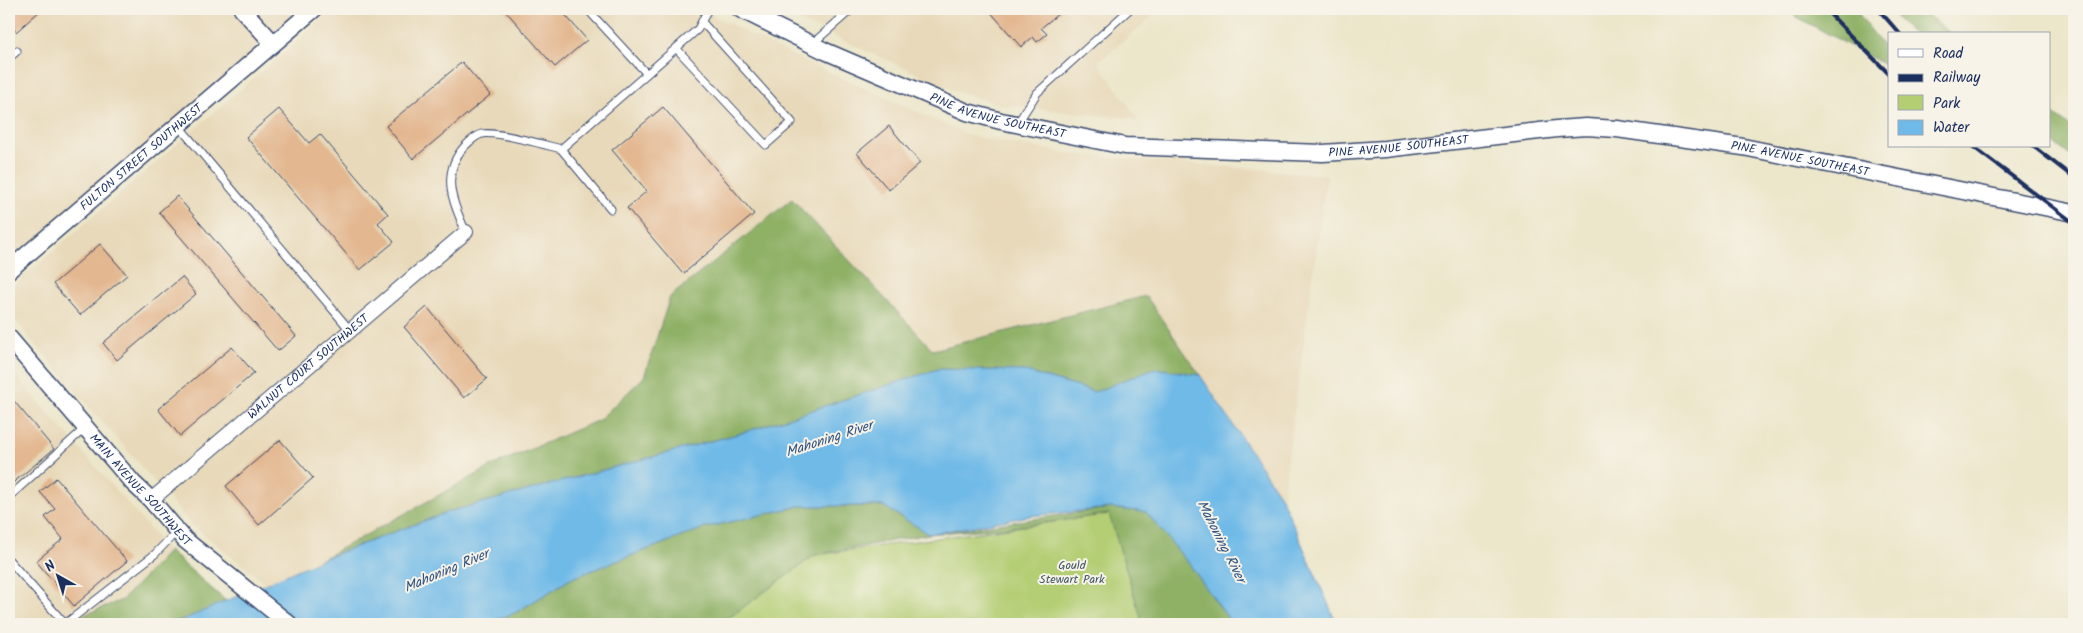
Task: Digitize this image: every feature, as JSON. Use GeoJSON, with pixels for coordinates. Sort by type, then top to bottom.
{"type":"FeatureCollection","features":[{"type":"Feature","properties":{"kind":"street"},"geometry":{"type":"LineString","coordinates":[[242,9],[273,43]]}},
{"type":"Feature","properties":{"kind":"street","name":"FULTON STREET SOUTHWEST"},"geometry":{"type":"LineString","coordinates":[[9,270],[314,9]]}},
{"type":"Feature","properties":{"kind":"street","name":"PINE AVENUE SOUTHEAST"},"geometry":{"type":"LineString","coordinates":[[740,9],[812,45],[967,112],[1017,125],[1125,146],[1303,153],[1385,149],[1557,129],[1586,127],[1617,129],[1743,147],[2074,213]]}},
{"type":"Feature","properties":{"kind":"street","name":"WALNUT COURT SOUTHWEST"},"geometry":{"type":"LineString","coordinates":[[151,500],[466,232]]}},
{"type":"Feature","properties":{"kind":"street","name":"MAIN AVENUE SOUTHWEST"},"geometry":{"type":"LineString","coordinates":[[9,338],[181,536],[290,624]]}},
{"type":"Feature","properties":{"kind":"lane"},"geometry":{"type":"LineString","coordinates":[[587,9],[646,74]]}},
{"type":"Feature","properties":{"kind":"lane"},"geometry":{"type":"LineString","coordinates":[[561,149],[698,29],[708,9]]}},
{"type":"Feature","properties":{"kind":"lane"},"geometry":{"type":"LineString","coordinates":[[812,45],[852,9]]}},
{"type":"Feature","properties":{"kind":"lane"},"geometry":{"type":"LineString","coordinates":[[1017,125],[1037,93],[1130,9]]}},
{"type":"Feature","properties":{"kind":"lane"},"geometry":{"type":"LineString","coordinates":[[676,48],[766,144],[792,122],[702,22]]}},
{"type":"Feature","properties":{"kind":"lane"},"geometry":{"type":"LineString","coordinates":[[9,58],[17,51]]}},
{"type":"Feature","properties":{"kind":"lane"},"geometry":{"type":"LineString","coordinates":[[178,125],[350,330]]}},
{"type":"Feature","properties":{"kind":"lane"},"geometry":{"type":"LineString","coordinates":[[466,232],[453,202],[450,177],[455,157],[466,145],[482,134],[505,136],[561,149],[611,209]]}},
{"type":"Feature","properties":{"kind":"lane"},"geometry":{"type":"LineString","coordinates":[[9,496],[86,428]]}},
{"type":"Feature","properties":{"kind":"lane"},"geometry":{"type":"LineString","coordinates":[[9,560],[65,624],[181,536]]}},
{"type":"Feature","properties":{"kind":"shaded area"},"geometry":{"type":"Polygon","coordinates":[[[9,9],[312,9],[9,270],[9,9]]]}},
{"type":"Feature","properties":{"kind":"shaded area"},"geometry":{"type":"Polygon","coordinates":[[[334,9],[700,9],[787,53],[970,136],[1071,154],[1327,175],[1282,499],[1146,296],[933,350],[792,199],[670,297],[644,377],[599,420],[494,465],[320,560],[265,583],[191,524],[11,316],[9,313],[9,289],[334,9]]]}},
{"type":"Feature","properties":{"kind":"shaded area"},"geometry":{"type":"Polygon","coordinates":[[[773,9],[1161,9],[1098,62],[1138,119],[1003,105],[956,91],[773,9]]]}},
{"type":"Feature","properties":{"kind":"shaded area"},"geometry":{"type":"Polygon","coordinates":[[[9,368],[169,551],[122,600],[61,624],[9,624],[9,368]]]}},
{"type":"Feature","properties":{"kind":"green space"},"geometry":{"type":"Polygon","coordinates":[[[1789,9],[1855,9],[1888,53],[1888,66],[1795,16],[1789,9]]]}},
{"type":"Feature","properties":{"kind":"green space"},"geometry":{"type":"Polygon","coordinates":[[[1890,9],[1920,9],[1949,32],[1912,32],[1902,24],[1890,9]]]}},
{"type":"Feature","properties":{"kind":"green space"},"geometry":{"type":"Polygon","coordinates":[[[2050,112],[2074,129],[2074,159],[2050,140],[2050,112]]]}},
{"type":"Feature","properties":{"kind":"green space"},"geometry":{"type":"Polygon","coordinates":[[[792,199],[933,350],[1146,296],[1200,375],[1159,369],[1095,392],[1023,371],[938,369],[745,432],[448,512],[320,560],[494,465],[599,420],[644,377],[670,297],[792,199]]]}},
{"type":"Feature","properties":{"kind":"green space"},"geometry":{"type":"Polygon","coordinates":[[[800,506],[883,506],[929,534],[815,555],[723,622],[723,624],[483,624],[515,613],[572,578],[704,528],[800,506]]]}},
{"type":"Feature","properties":{"kind":"green space"},"geometry":{"type":"Polygon","coordinates":[[[1110,508],[1146,512],[1190,565],[1232,624],[1143,624],[1109,514],[1013,527],[929,534],[1110,508]]]}},
{"type":"Feature","properties":{"kind":"green space","name":"Gould Stewart Park"},"geometry":{"type":"Polygon","coordinates":[[[1110,514],[1143,624],[723,624],[723,622],[815,555],[1110,514]]]}},
{"type":"Feature","properties":{"kind":"green space"},"geometry":{"type":"Polygon","coordinates":[[[169,551],[227,602],[183,620],[155,624],[61,624],[122,600],[169,551]]]}},
{"type":"Feature","properties":{"kind":"water","name":"Mahoning River"},"geometry":{"type":"Polygon","coordinates":[[[1154,368],[1200,375],[1282,499],[1337,624],[1232,624],[1190,565],[1146,512],[1110,508],[1030,516],[929,534],[883,506],[800,506],[704,528],[572,578],[515,613],[483,624],[155,624],[183,620],[320,560],[448,512],[745,432],[938,369],[1023,371],[1095,392],[1154,368]]]}},
{"type":"Feature","properties":{"kind":"building"},"geometry":{"type":"Polygon","coordinates":[[[9,9],[42,9],[16,32],[9,23],[9,9]]]}},
{"type":"Feature","properties":{"kind":"building"},"geometry":{"type":"Polygon","coordinates":[[[504,9],[560,9],[587,40],[555,67],[504,9]]]}},
{"type":"Feature","properties":{"kind":"building"},"geometry":{"type":"Polygon","coordinates":[[[988,9],[1064,9],[1041,28],[1047,34],[1037,42],[1033,37],[1021,47],[988,9]]]}},
{"type":"Feature","properties":{"kind":"building"},"geometry":{"type":"Polygon","coordinates":[[[462,62],[490,95],[413,159],[386,126],[462,62]]]}},
{"type":"Feature","properties":{"kind":"building"},"geometry":{"type":"Polygon","coordinates":[[[663,107],[754,214],[683,274],[627,208],[647,191],[612,150],[663,107]]]}},
{"type":"Feature","properties":{"kind":"building"},"geometry":{"type":"Polygon","coordinates":[[[279,109],[309,143],[320,134],[388,214],[378,223],[394,242],[360,270],[246,137],[279,109]]]}},
{"type":"Feature","properties":{"kind":"building"},"geometry":{"type":"Polygon","coordinates":[[[889,126],[920,163],[889,190],[857,153],[889,126]]]}},
{"type":"Feature","properties":{"kind":"building"},"geometry":{"type":"Polygon","coordinates":[[[177,196],[296,336],[278,351],[159,212],[177,196]]]}},
{"type":"Feature","properties":{"kind":"building"},"geometry":{"type":"Polygon","coordinates":[[[100,244],[127,275],[80,315],[53,284],[100,244]]]}},
{"type":"Feature","properties":{"kind":"building"},"geometry":{"type":"Polygon","coordinates":[[[182,277],[196,294],[117,360],[103,343],[182,277]]]}},
{"type":"Feature","properties":{"kind":"building"},"geometry":{"type":"Polygon","coordinates":[[[427,307],[487,379],[464,398],[404,327],[427,307]]]}},
{"type":"Feature","properties":{"kind":"building"},"geometry":{"type":"Polygon","coordinates":[[[232,347],[254,373],[180,436],[158,409],[232,347]]]}},
{"type":"Feature","properties":{"kind":"building"},"geometry":{"type":"Polygon","coordinates":[[[9,395],[54,449],[9,486],[9,395]]]}},
{"type":"Feature","properties":{"kind":"building"},"geometry":{"type":"Polygon","coordinates":[[[280,440],[313,478],[259,525],[226,486],[280,440]]]}},
{"type":"Feature","properties":{"kind":"building"},"geometry":{"type":"Polygon","coordinates":[[[56,478],[127,561],[74,606],[36,561],[63,539],[45,517],[55,509],[40,492],[56,478]]]}},
{"type":"Feature","properties":{"kind":"railway"},"geometry":{"type":"LineString","coordinates":[[1825,9],[1888,73]]}},
{"type":"Feature","properties":{"kind":"railway"},"geometry":{"type":"LineString","coordinates":[[1878,9],[1898,32]]}},
{"type":"Feature","properties":{"kind":"railway"},"geometry":{"type":"LineString","coordinates":[[1975,148],[2074,223]]}},
{"type":"Feature","properties":{"kind":"railway"},"geometry":{"type":"LineString","coordinates":[[2036,148],[2074,178]]}}]}
